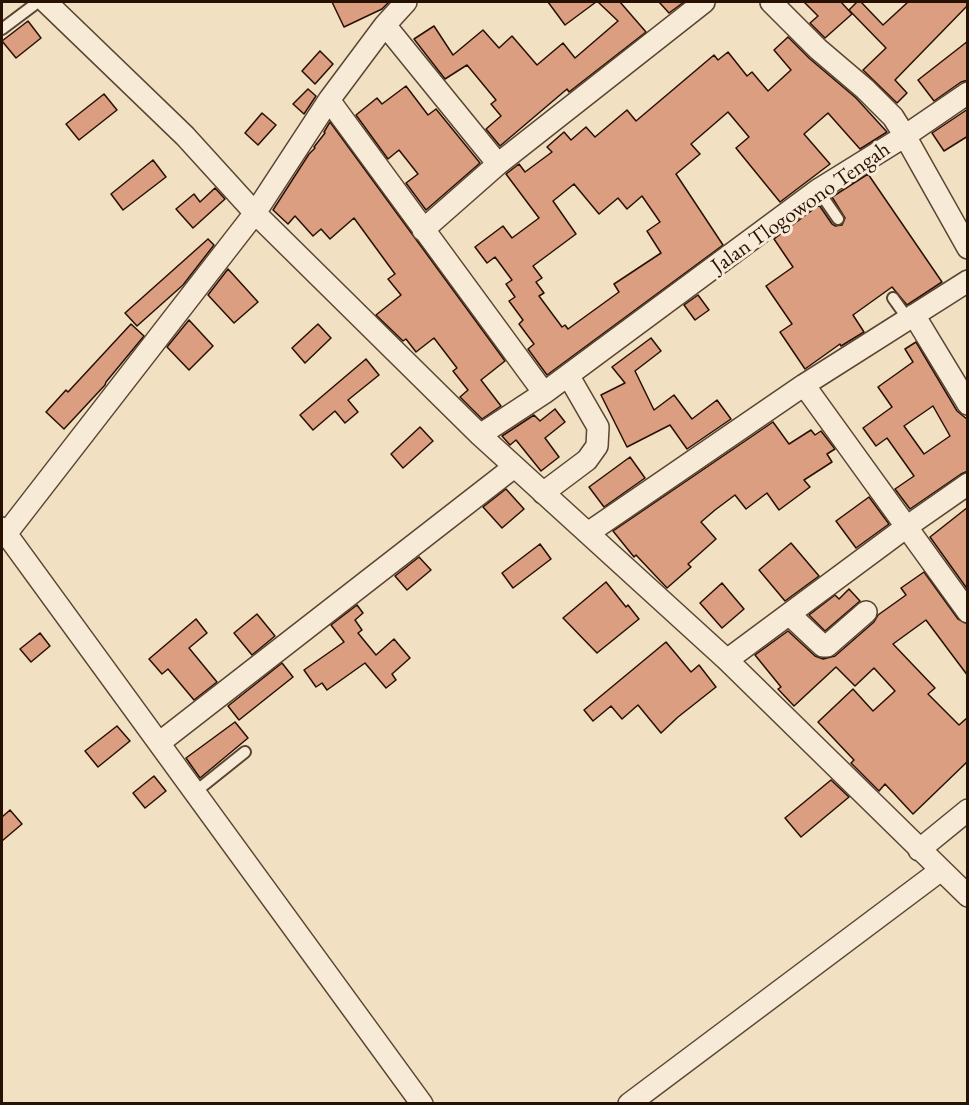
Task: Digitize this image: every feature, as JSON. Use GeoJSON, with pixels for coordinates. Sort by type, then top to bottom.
{"type":"FeatureCollection","features":[{"type":"Feature","properties":{"kind":"street"},"geometry":{"type":"LineString","coordinates":[[46,2],[185,136],[255,213],[480,435],[727,660],[968,896]]}},
{"type":"Feature","properties":{"kind":"street"},"geometry":{"type":"LineString","coordinates":[[406,2],[385,25],[329,100],[255,213],[4,531],[422,1104]]}},
{"type":"Feature","properties":{"kind":"street"},"geometry":{"type":"LineString","coordinates":[[423,230],[498,164],[704,2]]}},
{"type":"Feature","properties":{"kind":"street","name":"Jalan Tlogowono Tengah"},"geometry":{"type":"LineString","coordinates":[[480,435],[544,393],[818,190],[905,136],[880,103],[818,49],[771,2]]}},
{"type":"Feature","properties":{"kind":"street"},"geometry":{"type":"LineString","coordinates":[[385,25],[498,164]]}},
{"type":"Feature","properties":{"kind":"street"},"geometry":{"type":"LineString","coordinates":[[968,93],[905,136],[968,248]]}},
{"type":"Feature","properties":{"kind":"street"},"geometry":{"type":"LineString","coordinates":[[329,100],[544,393]]}},
{"type":"Feature","properties":{"kind":"street"},"geometry":{"type":"LineString","coordinates":[[588,533],[804,385],[968,281]]}},
{"type":"Feature","properties":{"kind":"street"},"geometry":{"type":"LineString","coordinates":[[911,317],[968,404]]}},
{"type":"Feature","properties":{"kind":"street"},"geometry":{"type":"LineString","coordinates":[[543,493],[587,460],[597,446],[598,427],[568,375]]}},
{"type":"Feature","properties":{"kind":"street"},"geometry":{"type":"LineString","coordinates":[[804,385],[905,528],[968,612]]}},
{"type":"Feature","properties":{"kind":"street"},"geometry":{"type":"LineString","coordinates":[[159,743],[514,467]]}},
{"type":"Feature","properties":{"kind":"street"},"geometry":{"type":"LineString","coordinates":[[727,660],[968,484]]}},
{"type":"Feature","properties":{"kind":"street"},"geometry":{"type":"LineString","coordinates":[[789,614],[823,646],[827,646],[866,612]]}},
{"type":"Feature","properties":{"kind":"street"},"geometry":{"type":"LineString","coordinates":[[919,850],[968,810]]}},
{"type":"Feature","properties":{"kind":"street"},"geometry":{"type":"LineString","coordinates":[[629,1104],[940,870]]}},
{"type":"Feature","properties":{"kind":"lane"},"geometry":{"type":"LineString","coordinates":[[2,29],[38,2]]}},
{"type":"Feature","properties":{"kind":"lane"},"geometry":{"type":"LineString","coordinates":[[818,190],[838,219]]}},
{"type":"Feature","properties":{"kind":"lane"},"geometry":{"type":"LineString","coordinates":[[893,298],[911,317]]}},
{"type":"Feature","properties":{"kind":"lane"},"geometry":{"type":"LineString","coordinates":[[195,792],[245,752]]}},
{"type":"Feature","properties":{"kind":"building"},"geometry":{"type":"Polygon","coordinates":[[[332,2],[389,2],[382,9],[344,27],[332,2]]]}},
{"type":"Feature","properties":{"kind":"building"},"geometry":{"type":"Polygon","coordinates":[[[548,2],[596,2],[565,25],[548,2]]]}},
{"type":"Feature","properties":{"kind":"building"},"geometry":{"type":"Polygon","coordinates":[[[598,2],[620,2],[646,32],[569,92],[567,89],[500,146],[486,129],[501,116],[491,104],[496,100],[467,65],[445,79],[414,39],[434,26],[453,55],[483,30],[499,48],[512,36],[537,65],[563,43],[575,58],[618,21],[598,2]]]}},
{"type":"Feature","properties":{"kind":"building"},"geometry":{"type":"Polygon","coordinates":[[[659,2],[684,2],[669,13],[659,2]]]}},
{"type":"Feature","properties":{"kind":"building"},"geometry":{"type":"Polygon","coordinates":[[[804,2],[841,2],[852,14],[825,38],[810,23],[818,16],[804,2]]]}},
{"type":"Feature","properties":{"kind":"building"},"geometry":{"type":"Polygon","coordinates":[[[857,2],[861,2],[883,25],[908,2],[968,2],[968,5],[895,80],[907,93],[897,103],[863,70],[886,48],[849,10],[857,2]]]}},
{"type":"Feature","properties":{"kind":"building"},"geometry":{"type":"Polygon","coordinates":[[[28,21],[41,38],[16,58],[2,41],[28,21]]]}},
{"type":"Feature","properties":{"kind":"building"},"geometry":{"type":"Polygon","coordinates":[[[788,37],[856,98],[887,132],[860,149],[828,113],[804,134],[830,164],[780,202],[736,148],[749,137],[728,112],[691,144],[700,154],[676,174],[723,245],[547,375],[528,349],[534,344],[519,324],[523,320],[509,301],[515,297],[506,284],[512,280],[495,257],[487,263],[475,247],[503,226],[512,238],[539,218],[506,174],[519,164],[525,172],[552,152],[547,147],[564,132],[571,140],[586,127],[595,137],[627,110],[636,121],[714,55],[718,60],[728,52],[747,76],[752,72],[768,91],[791,70],[774,50],[788,37]],[[574,184],[553,201],[576,234],[533,266],[542,278],[536,282],[544,293],[539,296],[562,327],[565,325],[568,329],[619,292],[614,284],[661,253],[647,231],[660,222],[642,196],[627,209],[618,198],[599,214],[574,184]]]}},
{"type":"Feature","properties":{"kind":"building"},"geometry":{"type":"Polygon","coordinates":[[[968,41],[968,80],[961,82],[934,101],[918,80],[968,41]]]}},
{"type":"Feature","properties":{"kind":"building"},"geometry":{"type":"Polygon","coordinates":[[[320,51],[333,64],[315,84],[302,71],[320,51]]]}},
{"type":"Feature","properties":{"kind":"building"},"geometry":{"type":"Polygon","coordinates":[[[406,86],[428,115],[436,109],[480,163],[426,210],[406,183],[418,174],[399,150],[388,159],[356,115],[377,98],[382,104],[406,86]]]}},
{"type":"Feature","properties":{"kind":"building"},"geometry":{"type":"Polygon","coordinates":[[[308,89],[316,96],[304,114],[293,104],[308,89]]]}},
{"type":"Feature","properties":{"kind":"building"},"geometry":{"type":"Polygon","coordinates":[[[104,94],[117,110],[79,140],[66,124],[104,94]]]}},
{"type":"Feature","properties":{"kind":"building"},"geometry":{"type":"Polygon","coordinates":[[[968,109],[968,136],[944,151],[932,133],[968,109]]]}},
{"type":"Feature","properties":{"kind":"building"},"geometry":{"type":"Polygon","coordinates":[[[262,113],[276,125],[258,145],[245,133],[262,113]]]}},
{"type":"Feature","properties":{"kind":"building"},"geometry":{"type":"Polygon","coordinates":[[[330,122],[505,361],[481,380],[501,406],[482,419],[460,397],[468,390],[453,371],[457,368],[434,338],[416,352],[406,339],[403,341],[376,315],[401,295],[388,279],[395,274],[354,218],[330,239],[321,229],[313,236],[295,216],[288,224],[273,210],[330,122]]]}},
{"type":"Feature","properties":{"kind":"building"},"geometry":{"type":"Polygon","coordinates":[[[153,160],[166,177],[123,210],[111,194],[153,160]]]}},
{"type":"Feature","properties":{"kind":"building"},"geometry":{"type":"Polygon","coordinates":[[[868,174],[942,282],[907,305],[892,287],[853,315],[864,332],[841,346],[840,344],[805,369],[780,332],[792,324],[766,286],[793,267],[774,239],[819,205],[832,224],[842,225],[845,218],[832,197],[868,174]]]}},
{"type":"Feature","properties":{"kind":"building"},"geometry":{"type":"Polygon","coordinates":[[[215,188],[225,199],[193,228],[176,209],[194,194],[200,202],[215,188]]]}},
{"type":"Feature","properties":{"kind":"building"},"geometry":{"type":"Polygon","coordinates":[[[208,239],[214,245],[183,285],[137,326],[125,313],[208,239]]]}},
{"type":"Feature","properties":{"kind":"building"},"geometry":{"type":"Polygon","coordinates":[[[228,269],[258,302],[234,323],[208,295],[228,269]]]}},
{"type":"Feature","properties":{"kind":"building"},"geometry":{"type":"Polygon","coordinates":[[[698,295],[709,310],[695,320],[684,305],[698,295]]]}},
{"type":"Feature","properties":{"kind":"building"},"geometry":{"type":"Polygon","coordinates":[[[189,320],[213,346],[189,370],[167,347],[189,320]]]}},
{"type":"Feature","properties":{"kind":"building"},"geometry":{"type":"Polygon","coordinates":[[[131,324],[144,336],[105,385],[64,429],[46,412],[66,390],[68,392],[131,324]]]}},
{"type":"Feature","properties":{"kind":"building"},"geometry":{"type":"Polygon","coordinates":[[[318,324],[331,338],[305,363],[292,348],[318,324]]]}},
{"type":"Feature","properties":{"kind":"building"},"geometry":{"type":"Polygon","coordinates":[[[651,338],[661,351],[635,371],[654,410],[674,395],[692,419],[717,400],[731,419],[687,449],[670,425],[627,447],[601,395],[625,383],[612,367],[651,338]]]}},
{"type":"Feature","properties":{"kind":"building"},"geometry":{"type":"Polygon","coordinates":[[[916,342],[957,411],[968,420],[968,471],[910,509],[895,489],[914,476],[887,438],[876,446],[863,428],[892,407],[878,387],[913,362],[905,349],[916,342]],[[933,406],[904,426],[924,454],[950,436],[933,406]]]}},
{"type":"Feature","properties":{"kind":"building"},"geometry":{"type":"Polygon","coordinates":[[[366,359],[379,375],[348,400],[358,412],[345,423],[335,411],[313,430],[300,415],[366,359]]]}},
{"type":"Feature","properties":{"kind":"building"},"geometry":{"type":"Polygon","coordinates":[[[555,409],[565,422],[545,438],[559,457],[541,471],[516,440],[510,445],[502,436],[534,415],[540,421],[555,409]]]}},
{"type":"Feature","properties":{"kind":"building"},"geometry":{"type":"Polygon","coordinates":[[[773,422],[789,444],[811,430],[815,435],[821,431],[835,449],[827,454],[832,462],[804,480],[810,487],[779,510],[767,493],[746,509],[735,495],[715,510],[701,522],[716,539],[688,564],[691,567],[667,588],[636,555],[634,557],[613,531],[773,422]]]}},
{"type":"Feature","properties":{"kind":"building"},"geometry":{"type":"Polygon","coordinates":[[[420,427],[433,441],[403,468],[391,454],[420,427]]]}},
{"type":"Feature","properties":{"kind":"building"},"geometry":{"type":"Polygon","coordinates":[[[630,457],[645,478],[604,507],[589,487],[630,457]]]}},
{"type":"Feature","properties":{"kind":"building"},"geometry":{"type":"Polygon","coordinates":[[[506,489],[524,509],[502,528],[483,507],[506,489]]]}},
{"type":"Feature","properties":{"kind":"building"},"geometry":{"type":"Polygon","coordinates":[[[869,497],[889,524],[856,548],[836,521],[869,497]]]}},
{"type":"Feature","properties":{"kind":"building"},"geometry":{"type":"Polygon","coordinates":[[[968,507],[968,590],[930,537],[968,507]]]}},
{"type":"Feature","properties":{"kind":"building"},"geometry":{"type":"Polygon","coordinates":[[[791,543],[819,576],[785,601],[759,570],[791,543]]]}},
{"type":"Feature","properties":{"kind":"building"},"geometry":{"type":"Polygon","coordinates":[[[540,544],[551,559],[513,588],[502,573],[540,544]]]}},
{"type":"Feature","properties":{"kind":"building"},"geometry":{"type":"Polygon","coordinates":[[[419,557],[431,570],[407,590],[395,576],[419,557]]]}},
{"type":"Feature","properties":{"kind":"building"},"geometry":{"type":"Polygon","coordinates":[[[924,572],[958,619],[968,624],[968,676],[926,620],[893,644],[935,688],[928,694],[959,725],[968,717],[968,761],[913,814],[885,784],[879,791],[851,763],[854,760],[818,722],[853,689],[873,711],[895,691],[874,668],[855,686],[836,667],[794,706],[778,689],[781,687],[755,655],[788,631],[815,656],[823,659],[835,656],[874,622],[878,615],[906,595],[901,588],[924,572]]]}},
{"type":"Feature","properties":{"kind":"building"},"geometry":{"type":"Polygon","coordinates":[[[606,582],[639,619],[597,653],[563,618],[606,582]]]}},
{"type":"Feature","properties":{"kind":"building"},"geometry":{"type":"Polygon","coordinates":[[[722,583],[744,609],[722,628],[700,603],[722,583]]]}},
{"type":"Feature","properties":{"kind":"building"},"geometry":{"type":"Polygon","coordinates":[[[849,589],[860,601],[825,631],[809,615],[835,595],[839,599],[849,589]]]}},
{"type":"Feature","properties":{"kind":"building"},"geometry":{"type":"Polygon","coordinates":[[[357,605],[363,613],[355,620],[362,630],[358,633],[376,655],[394,639],[410,658],[392,674],[396,680],[386,688],[365,663],[327,690],[322,683],[316,687],[304,670],[344,642],[331,625],[357,605]]]}},
{"type":"Feature","properties":{"kind":"building"},"geometry":{"type":"Polygon","coordinates":[[[257,614],[275,636],[252,655],[234,633],[257,614]]]}},
{"type":"Feature","properties":{"kind":"building"},"geometry":{"type":"Polygon","coordinates":[[[196,619],[207,633],[189,648],[217,682],[194,700],[168,669],[162,674],[149,659],[196,619]]]}},
{"type":"Feature","properties":{"kind":"building"},"geometry":{"type":"Polygon","coordinates":[[[40,633],[50,646],[31,662],[20,649],[40,633]]]}},
{"type":"Feature","properties":{"kind":"building"},"geometry":{"type":"Polygon","coordinates":[[[666,642],[691,672],[699,665],[716,687],[661,733],[638,705],[622,719],[611,706],[593,721],[584,710],[666,642]]]}},
{"type":"Feature","properties":{"kind":"building"},"geometry":{"type":"Polygon","coordinates":[[[282,663],[293,677],[239,720],[228,706],[282,663]]]}},
{"type":"Feature","properties":{"kind":"building"},"geometry":{"type":"Polygon","coordinates":[[[235,722],[248,738],[200,778],[186,758],[235,722]]]}},
{"type":"Feature","properties":{"kind":"building"},"geometry":{"type":"Polygon","coordinates":[[[117,726],[130,741],[98,767],[85,751],[117,726]]]}},
{"type":"Feature","properties":{"kind":"building"},"geometry":{"type":"Polygon","coordinates":[[[154,776],[166,791],[145,808],[133,793],[154,776]]]}},
{"type":"Feature","properties":{"kind":"building"},"geometry":{"type":"Polygon","coordinates":[[[831,780],[849,797],[801,837],[785,818],[831,780]]]}},
{"type":"Feature","properties":{"kind":"building"},"geometry":{"type":"Polygon","coordinates":[[[10,810],[22,824],[2,841],[2,817],[10,810]]]}}]}
